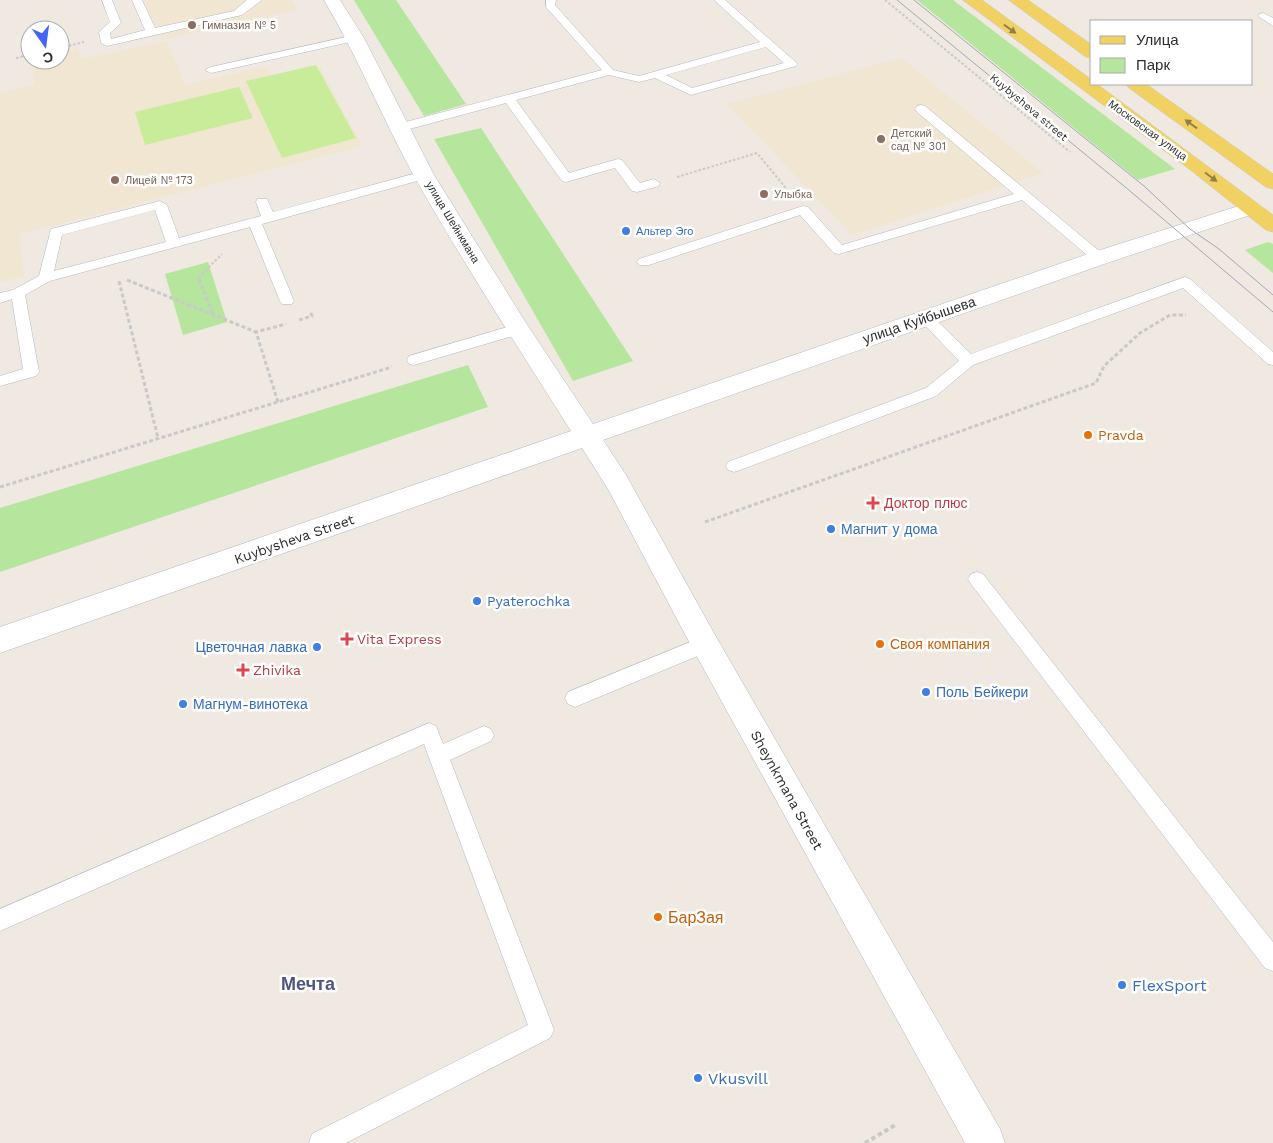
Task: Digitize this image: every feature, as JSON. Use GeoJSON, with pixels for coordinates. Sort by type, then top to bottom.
{"type":"FeatureCollection","features":[{"type":"Feature","properties":{"kind":"main road","name":"Московская улица"},"geometry":{"type":"LineString","coordinates":[[971,0],[1273,225]]}},
{"type":"Feature","properties":{"kind":"main road"},"geometry":{"type":"LineString","coordinates":[[1016,0],[1090,52]]}},
{"type":"Feature","properties":{"kind":"main road"},"geometry":{"type":"LineString","coordinates":[[1136,85],[1273,183]]}},
{"type":"Feature","properties":{"kind":"main road"},"geometry":{"type":"LineString","coordinates":[[1252,208],[1273,202]]}},
{"type":"Feature","properties":{"kind":"street","name":"улица Шейнкмана"},"geometry":{"type":"LineString","coordinates":[[332,0],[355,38],[424,175],[518,329],[588,437]]}},
{"type":"Feature","properties":{"kind":"street","name":"улица Куйбышева"},"geometry":{"type":"LineString","coordinates":[[588,437],[1099,258],[1252,208]]}},
{"type":"Feature","properties":{"kind":"street","name":"Kuybysheva Street"},"geometry":{"type":"LineString","coordinates":[[0,640],[588,437]]}},
{"type":"Feature","properties":{"kind":"street","name":"Sheynkmana Street"},"geometry":{"type":"LineString","coordinates":[[588,437],[617,482],[705,644],[986,1143]]}},
{"type":"Feature","properties":{"kind":"lane"},"geometry":{"type":"LineString","coordinates":[[107,0],[116,23],[104,32],[107,43],[238,13],[251,2],[257,0]]}},
{"type":"Feature","properties":{"kind":"lane"},"geometry":{"type":"LineString","coordinates":[[137,0],[151,32]]}},
{"type":"Feature","properties":{"kind":"lane"},"geometry":{"type":"LineString","coordinates":[[551,0],[550,4],[609,72]]}},
{"type":"Feature","properties":{"kind":"lane"},"geometry":{"type":"LineString","coordinates":[[656,74],[691,92],[792,64],[719,0]]}},
{"type":"Feature","properties":{"kind":"lane"},"geometry":{"type":"LineString","coordinates":[[1263,16],[1273,23]]}},
{"type":"Feature","properties":{"kind":"lane"},"geometry":{"type":"LineString","coordinates":[[211,70],[355,38]]}},
{"type":"Feature","properties":{"kind":"lane"},"geometry":{"type":"LineString","coordinates":[[402,128],[609,72],[639,79],[768,43]]}},
{"type":"Feature","properties":{"kind":"lane"},"geometry":{"type":"LineString","coordinates":[[508,98],[566,178],[618,163],[638,188],[654,183]]}},
{"type":"Feature","properties":{"kind":"lane"},"geometry":{"type":"LineString","coordinates":[[921,108],[1099,258]]}},
{"type":"Feature","properties":{"kind":"lane"},"geometry":{"type":"LineString","coordinates":[[0,298],[18,293],[45,278],[424,175]]}},
{"type":"Feature","properties":{"kind":"lane"},"geometry":{"type":"LineString","coordinates":[[644,262],[803,210],[839,250],[1024,195]]}},
{"type":"Feature","properties":{"kind":"lane"},"geometry":{"type":"LineString","coordinates":[[262,202],[269,218]]}},
{"type":"Feature","properties":{"kind":"lane"},"geometry":{"type":"LineString","coordinates":[[45,278],[56,232],[160,206],[174,244]]}},
{"type":"Feature","properties":{"kind":"lane"},"geometry":{"type":"LineString","coordinates":[[255,222],[287,301]]}},
{"type":"Feature","properties":{"kind":"lane"},"geometry":{"type":"LineString","coordinates":[[734,466],[931,392],[968,361],[1185,282],[1273,360]]}},
{"type":"Feature","properties":{"kind":"lane"},"geometry":{"type":"LineString","coordinates":[[0,381],[31,372],[18,293]]}},
{"type":"Feature","properties":{"kind":"lane"},"geometry":{"type":"LineString","coordinates":[[926,318],[968,361]]}},
{"type":"Feature","properties":{"kind":"lane"},"geometry":{"type":"LineString","coordinates":[[414,360],[518,329]]}},
{"type":"Feature","properties":{"kind":"lane"},"geometry":{"type":"LineString","coordinates":[[977,579],[1273,960]]}},
{"type":"Feature","properties":{"kind":"lane"},"geometry":{"type":"LineString","coordinates":[[575,698],[705,644]]}},
{"type":"Feature","properties":{"kind":"lane"},"geometry":{"type":"LineString","coordinates":[[0,920],[429,732],[542,1030],[321,1143]]}},
{"type":"Feature","properties":{"kind":"lane"},"geometry":{"type":"LineString","coordinates":[[438,756],[484,735]]}},
{"type":"Feature","properties":{"kind":"path","name":"Kuybysheva street"},"geometry":{"type":"LineString","coordinates":[[885,0],[1070,152]]}},
{"type":"Feature","properties":{"kind":"path"},"geometry":{"type":"LineString","coordinates":[[70,45],[79,43]]}},
{"type":"Feature","properties":{"kind":"path"},"geometry":{"type":"LineString","coordinates":[[16,58],[20,57]]}},
{"type":"Feature","properties":{"kind":"path"},"geometry":{"type":"LineString","coordinates":[[675,177],[757,153],[803,210]]}},
{"type":"Feature","properties":{"kind":"path"},"geometry":{"type":"LineString","coordinates":[[215,317],[198,278],[255,222]]}},
{"type":"Feature","properties":{"kind":"path"},"geometry":{"type":"LineString","coordinates":[[158,438],[117,275],[215,317],[256,332]]}},
{"type":"Feature","properties":{"kind":"path"},"geometry":{"type":"LineString","coordinates":[[705,522],[1096,383],[1104,366],[1140,333],[1170,315],[1188,315]]}},
{"type":"Feature","properties":{"kind":"path"},"geometry":{"type":"LineString","coordinates":[[0,487],[414,360]]}},
{"type":"Feature","properties":{"kind":"path"},"geometry":{"type":"LineString","coordinates":[[865,1143],[897,1124]]}},
{"type":"Feature","properties":{"kind":"shaded area","name":"Гимназия № 5"},"geometry":{"type":"Polygon","coordinates":[[[144,0],[292,0],[298,10],[162,40],[144,0]]]}},
{"type":"Feature","properties":{"kind":"shaded area","name":"Лицей № 173"},"geometry":{"type":"Polygon","coordinates":[[[167,41],[185,85],[267,66],[272,77],[320,67],[362,146],[19,234],[24,276],[0,282],[0,93],[35,85],[32,70],[70,70],[70,50],[78,48],[82,59],[167,41]]]}},
{"type":"Feature","properties":{"kind":"shaded area","name":"Детский сад № 301"},"geometry":{"type":"Polygon","coordinates":[[[901,58],[1043,173],[852,235],[727,104],[901,58]]]}},
{"type":"Feature","properties":{"kind":"green space"},"geometry":{"type":"Polygon","coordinates":[[[354,0],[396,0],[466,104],[424,116],[354,0]]]}},
{"type":"Feature","properties":{"kind":"green space"},"geometry":{"type":"Polygon","coordinates":[[[917,0],[953,0],[1175,169],[1138,180],[917,0]]]}},
{"type":"Feature","properties":{"kind":"green space"},"geometry":{"type":"Polygon","coordinates":[[[316,65],[356,138],[282,158],[246,81],[316,65]]]}},
{"type":"Feature","properties":{"kind":"green space"},"geometry":{"type":"Polygon","coordinates":[[[239,87],[253,118],[145,145],[135,112],[239,87]]]}},
{"type":"Feature","properties":{"kind":"green space"},"geometry":{"type":"Polygon","coordinates":[[[481,128],[633,361],[573,381],[434,139],[481,128]]]}},
{"type":"Feature","properties":{"kind":"green space"},"geometry":{"type":"Polygon","coordinates":[[[1268,242],[1273,244],[1273,273],[1245,250],[1268,242]]]}},
{"type":"Feature","properties":{"kind":"green space"},"geometry":{"type":"Polygon","coordinates":[[[208,262],[227,322],[183,335],[165,274],[208,262]]]}},
{"type":"Feature","properties":{"kind":"green space"},"geometry":{"type":"Polygon","coordinates":[[[468,365],[488,407],[0,572],[0,508],[468,365]]]}},
{"type":"Feature","properties":{"kind":"tram line"},"geometry":{"type":"LineString","coordinates":[[897,0],[1130,191],[1273,312]]}},
{"type":"Feature","properties":{"kind":"tram line"},"geometry":{"type":"LineString","coordinates":[[914,0],[1144,186],[1190,229],[1219,249],[1273,295]]}},
{"type":"Feature","properties":{"kind":"place","name":"Гимназия № 5"},"geometry":{"type":"Point","coordinates":[192,25]}},
{"type":"Feature","properties":{"kind":"place","name":"Детский сад № 301"},"geometry":{"type":"Point","coordinates":[881,139]}},
{"type":"Feature","properties":{"kind":"place","name":"Лицей № 173"},"geometry":{"type":"Point","coordinates":[115,180]}},
{"type":"Feature","properties":{"kind":"place","name":"Улыбка"},"geometry":{"type":"Point","coordinates":[764,194]}},
{"type":"Feature","properties":{"kind":"place","name":"Альтер Эго"},"geometry":{"type":"Point","coordinates":[626,231]}},
{"type":"Feature","properties":{"kind":"place","name":"Pravda"},"geometry":{"type":"Point","coordinates":[1088,435]}},
{"type":"Feature","properties":{"kind":"place","name":"Доктор плюс"},"geometry":{"type":"Point","coordinates":[873,503]}},
{"type":"Feature","properties":{"kind":"place","name":"Магнит у дома"},"geometry":{"type":"Point","coordinates":[831,529]}},
{"type":"Feature","properties":{"kind":"place","name":"Pyaterochka"},"geometry":{"type":"Point","coordinates":[477,601]}},
{"type":"Feature","properties":{"kind":"place","name":"Vita Express"},"geometry":{"type":"Point","coordinates":[347,639]}},
{"type":"Feature","properties":{"kind":"place","name":"Своя компания"},"geometry":{"type":"Point","coordinates":[880,644]}},
{"type":"Feature","properties":{"kind":"place","name":"Цветочная лавка"},"geometry":{"type":"Point","coordinates":[317,647]}},
{"type":"Feature","properties":{"kind":"place","name":"Zhivika"},"geometry":{"type":"Point","coordinates":[243,670]}},
{"type":"Feature","properties":{"kind":"place","name":"Поль Бейкери"},"geometry":{"type":"Point","coordinates":[926,692]}},
{"type":"Feature","properties":{"kind":"place","name":"Магнум-винотека"},"geometry":{"type":"Point","coordinates":[183,704]}},
{"type":"Feature","properties":{"kind":"place","name":"БарЗая"},"geometry":{"type":"Point","coordinates":[658,917]}},
{"type":"Feature","properties":{"kind":"place","name":"FlexSport"},"geometry":{"type":"Point","coordinates":[1122,985]}},
{"type":"Feature","properties":{"kind":"place","name":"Vkusvill"},"geometry":{"type":"Point","coordinates":[698,1078]}},
{"type":"Feature","properties":{"kind":"district","name":"Мечта"},"geometry":{"type":"Point","coordinates":[308,984]}}]}
